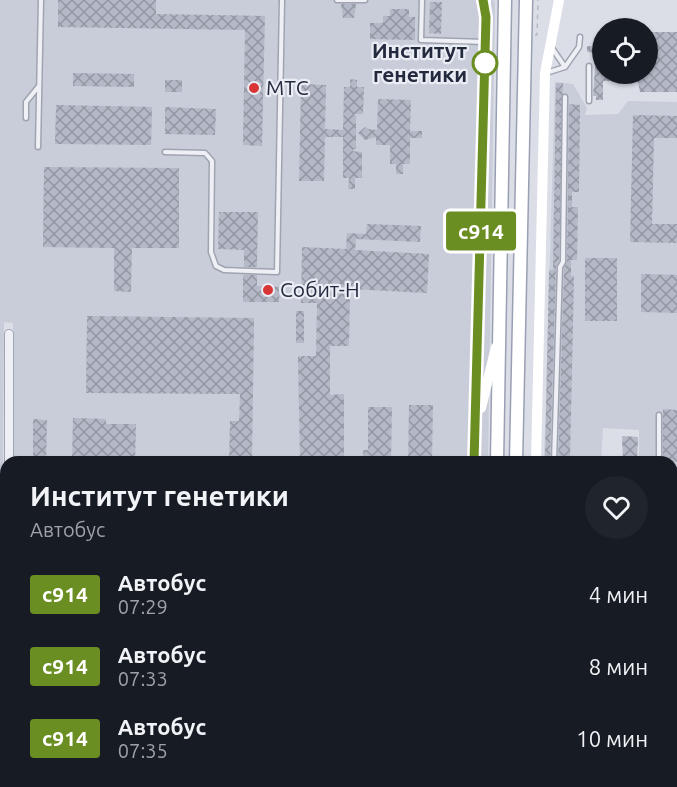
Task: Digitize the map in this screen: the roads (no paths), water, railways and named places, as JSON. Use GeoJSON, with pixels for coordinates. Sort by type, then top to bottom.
{"type":"FeatureCollection","features":[{"type":"Feature","properties":{"kind":"main road"},"geometry":{"type":"LineString","coordinates":[[474,456],[485,0]]}},
{"type":"Feature","properties":{"kind":"main road"},"geometry":{"type":"LineString","coordinates":[[497,456],[505,0]]}},
{"type":"Feature","properties":{"kind":"main road"},"geometry":{"type":"LineString","coordinates":[[516,456],[526,0]]}},
{"type":"Feature","properties":{"kind":"main road"},"geometry":{"type":"LineString","coordinates":[[536,456],[546,73],[559,0]]}},
{"type":"Feature","properties":{"kind":"main road"},"geometry":{"type":"LineString","coordinates":[[476,428],[499,334]]}},
{"type":"Feature","properties":{"kind":"main road"},"geometry":{"type":"LineString","coordinates":[[516,441],[520,456]]}},
{"type":"Feature","properties":{"kind":"street"},"geometry":{"type":"LineString","coordinates":[[9,334],[9,456]]}},
{"type":"Feature","properties":{"kind":"lane"},"geometry":{"type":"LineString","coordinates":[[38,147],[41,0]]}},
{"type":"Feature","properties":{"kind":"lane"},"geometry":{"type":"LineString","coordinates":[[165,152],[205,153],[212,161],[211,252],[216,266],[224,270],[277,272],[282,0]]}},
{"type":"Feature","properties":{"kind":"lane"},"geometry":{"type":"LineString","coordinates":[[337,0],[364,0]]}},
{"type":"Feature","properties":{"kind":"lane"},"geometry":{"type":"LineString","coordinates":[[422,0],[421,40],[485,42]]}},
{"type":"Feature","properties":{"kind":"lane"},"geometry":{"type":"LineString","coordinates":[[546,73],[566,67],[579,47],[580,37]]}},
{"type":"Feature","properties":{"kind":"lane"},"geometry":{"type":"LineString","coordinates":[[552,47],[566,67]]}},
{"type":"Feature","properties":{"kind":"lane"},"geometry":{"type":"LineString","coordinates":[[589,66],[589,101]]}},
{"type":"Feature","properties":{"kind":"lane"},"geometry":{"type":"LineString","coordinates":[[26,118],[26,102],[39,85]]}},
{"type":"Feature","properties":{"kind":"lane"},"geometry":{"type":"LineString","coordinates":[[554,456],[560,267],[563,262],[565,97]]}},
{"type":"Feature","properties":{"kind":"lane"},"geometry":{"type":"LineString","coordinates":[[0,334],[9,334]]}},
{"type":"Feature","properties":{"kind":"lane"},"geometry":{"type":"LineString","coordinates":[[658,456],[659,415]]}},
{"type":"Feature","properties":{"kind":"place","name":"Институт генетики"},"geometry":{"type":"Point","coordinates":[485,63]}},
{"type":"Feature","properties":{"kind":"place","name":"МТС"},"geometry":{"type":"Point","coordinates":[254,88]}},
{"type":"Feature","properties":{"kind":"place","name":"Собит-Н"},"geometry":{"type":"Point","coordinates":[268,290]}}]}
